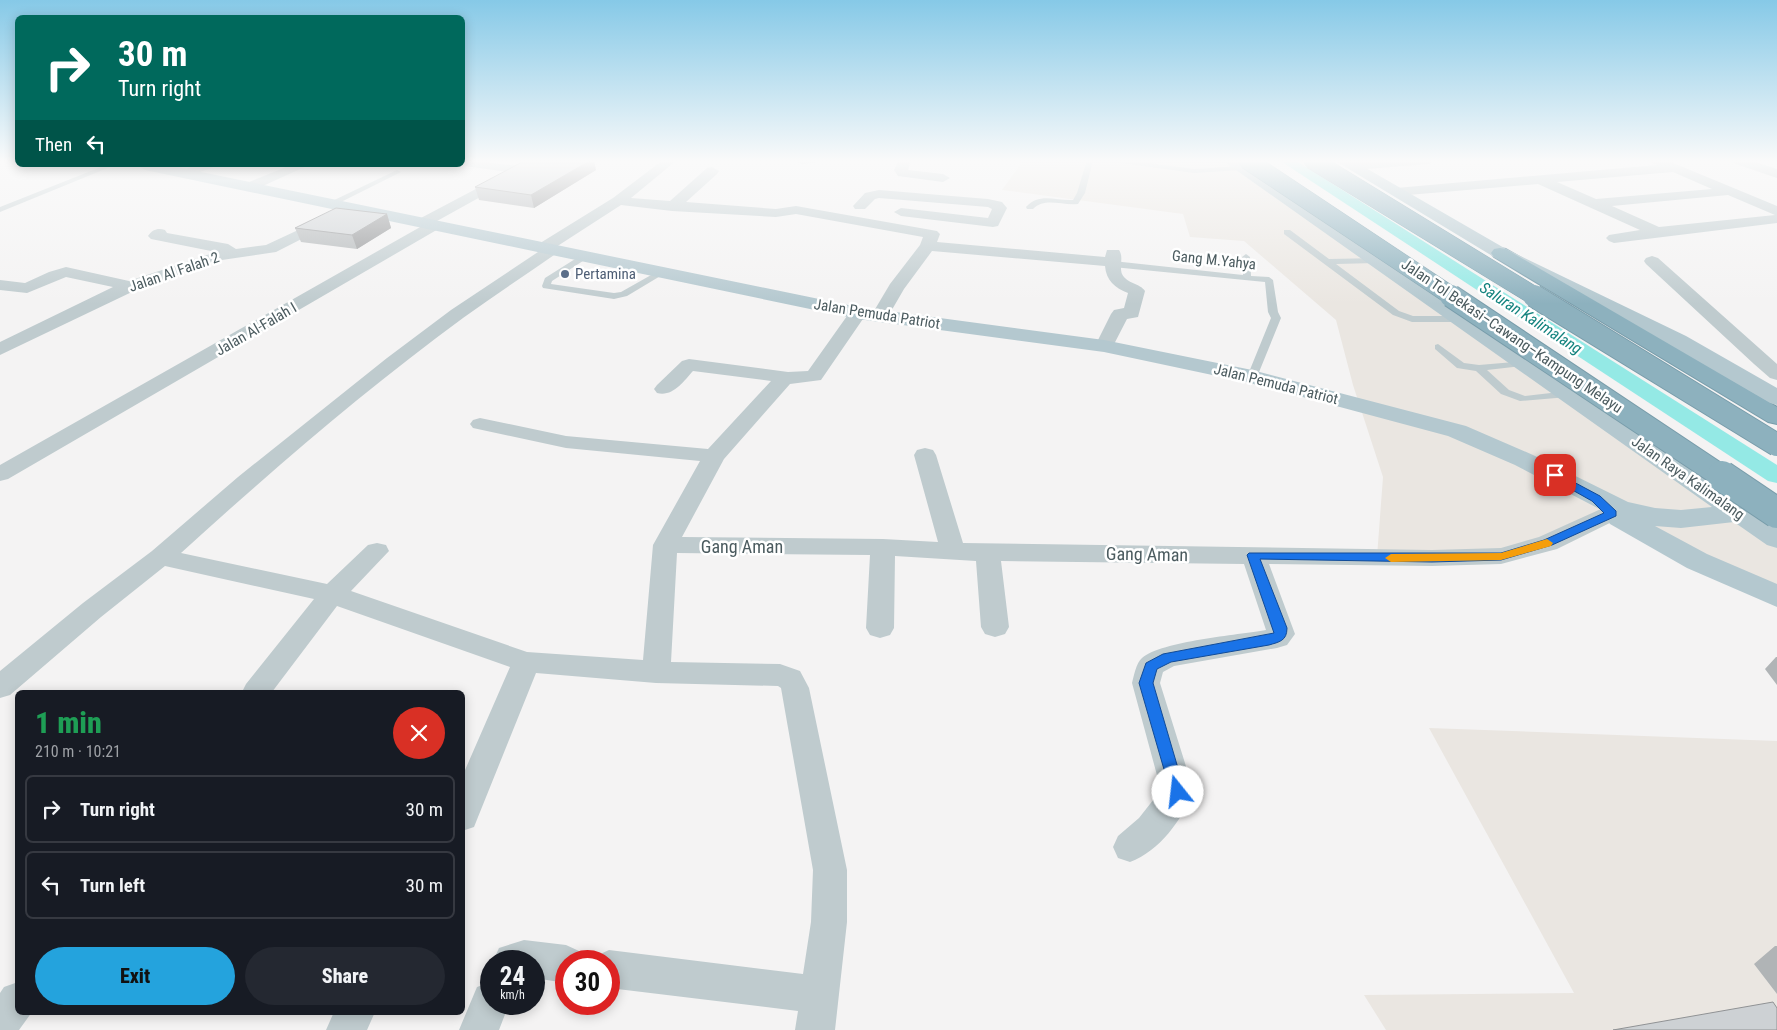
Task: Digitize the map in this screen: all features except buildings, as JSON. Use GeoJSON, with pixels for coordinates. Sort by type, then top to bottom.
{"type":"FeatureCollection","features":[{"type":"Feature","properties":{"kind":"highway","name":"Jalan Tol Bekasi–Cawang–Kampung Melayu"},"geometry":{"type":"LineString","coordinates":[[1310,208],[1777,513]]}},
{"type":"Feature","properties":{"kind":"highway"},"geometry":{"type":"LineString","coordinates":[[1390,208],[1777,445]]}},
{"type":"Feature","properties":{"kind":"highway"},"geometry":{"type":"LineString","coordinates":[[1500,253],[1777,417]]}},
{"type":"Feature","properties":{"kind":"main road","name":"Jalan Pemuda Patriot"},"geometry":{"type":"LineString","coordinates":[[348,208],[858,313],[1104,346],[1252,377],[1413,418],[1457,431],[1516,456],[1609,507],[1698,561],[1777,596]]}},
{"type":"Feature","properties":{"kind":"main road","name":"Jalan Raya Kalimalang"},"geometry":{"type":"LineString","coordinates":[[1303,208],[1459,319],[1777,539]]}},
{"type":"Feature","properties":{"kind":"main road"},"geometry":{"type":"LineString","coordinates":[[1423,208],[1500,253],[1678,341],[1777,398]]}},
{"type":"Feature","properties":{"kind":"main road","name":"Jalan Pemuda Patriot"},"geometry":{"type":"LineString","coordinates":[[1609,507],[1655,517],[1681,519],[1739,512]]}},
{"type":"Feature","properties":{"kind":"street","name":"Jalan Al-Falah I"},"geometry":{"type":"LineString","coordinates":[[0,474],[76,432],[456,208]]}},
{"type":"Feature","properties":{"kind":"street"},"geometry":{"type":"LineString","coordinates":[[0,687],[92,610],[161,557],[246,482],[394,362],[547,249],[608,208]]}},
{"type":"Feature","properties":{"kind":"street"},"geometry":{"type":"LineString","coordinates":[[689,208],[776,213],[796,210],[844,220],[929,232],[932,235],[928,246],[896,288],[880,316]]}},
{"type":"Feature","properties":{"kind":"street"},"geometry":{"type":"LineString","coordinates":[[737,211],[740,208]]}},
{"type":"Feature","properties":{"kind":"street"},"geometry":{"type":"LineString","coordinates":[[876,208],[991,228],[1000,208]]}},
{"type":"Feature","properties":{"kind":"street"},"geometry":{"type":"LineString","coordinates":[[1600,208],[1657,232]]}},
{"type":"Feature","properties":{"kind":"street","name":"Jalan Al Falah 2"},"geometry":{"type":"LineString","coordinates":[[0,349],[130,286],[196,261],[239,252],[270,249],[352,209]]}},
{"type":"Feature","properties":{"kind":"street"},"geometry":{"type":"LineString","coordinates":[[1614,238],[1777,220]]}},
{"type":"Feature","properties":{"kind":"street"},"geometry":{"type":"LineString","coordinates":[[160,233],[156,235],[239,252]]}},
{"type":"Feature","properties":{"kind":"street"},"geometry":{"type":"LineString","coordinates":[[928,246],[1113,260],[1114,275],[1124,286],[1137,291],[1132,313],[1120,314],[1104,346]]}},
{"type":"Feature","properties":{"kind":"street"},"geometry":{"type":"LineString","coordinates":[[1652,260],[1712,314],[1737,341],[1777,374]]}},
{"type":"Feature","properties":{"kind":"street"},"geometry":{"type":"LineString","coordinates":[[0,285],[27,288],[66,272],[130,286]]}},
{"type":"Feature","properties":{"kind":"street"},"geometry":{"type":"LineString","coordinates":[[664,389],[688,365],[785,378],[814,376],[858,313]]}},
{"type":"Feature","properties":{"kind":"street"},"geometry":{"type":"LineString","coordinates":[[656,672],[665,545],[714,456],[785,378]]}},
{"type":"Feature","properties":{"kind":"street"},"geometry":{"type":"LineString","coordinates":[[480,424],[566,442],[714,456]]}},
{"type":"Feature","properties":{"kind":"street"},"geometry":{"type":"LineString","coordinates":[[925,456],[953,551]]}},
{"type":"Feature","properties":{"kind":"street","name":"Gang Aman"},"geometry":{"type":"LineString","coordinates":[[665,545],[883,546],[988,552],[1432,558],[1501,556],[1548,543],[1609,507]]}},
{"type":"Feature","properties":{"kind":"street"},"geometry":{"type":"LineString","coordinates":[[880,628],[883,546]]}},
{"type":"Feature","properties":{"kind":"street"},"geometry":{"type":"LineString","coordinates":[[258,690],[332,594],[377,551]]}},
{"type":"Feature","properties":{"kind":"street"},"geometry":{"type":"LineString","coordinates":[[988,552],[995,627]]}},
{"type":"Feature","properties":{"kind":"street"},"geometry":{"type":"LineString","coordinates":[[1130,847],[1150,831],[1163,817],[1178,792],[1146,683],[1151,666],[1168,657],[1269,640],[1277,638],[1281,634],[1281,628],[1253,555]]}},
{"type":"Feature","properties":{"kind":"street"},"geometry":{"type":"LineString","coordinates":[[161,557],[332,594],[526,662],[656,672],[780,675],[793,683],[818,797],[830,870],[830,922],[818,1013],[620,971]]}},
{"type":"Feature","properties":{"kind":"street"},"geometry":{"type":"LineString","coordinates":[[465,810],[526,662]]}},
{"type":"Feature","properties":{"kind":"street"},"geometry":{"type":"LineString","coordinates":[[0,1023],[15,1005]]}},
{"type":"Feature","properties":{"kind":"street"},"geometry":{"type":"LineString","coordinates":[[346,1030],[354,1015]]}},
{"type":"Feature","properties":{"kind":"street"},"geometry":{"type":"LineString","coordinates":[[479,1030],[485,1015]]}},
{"type":"Feature","properties":{"kind":"lane"},"geometry":{"type":"LineString","coordinates":[[1286,232],[1404,317],[1412,319],[1459,319]]}},
{"type":"Feature","properties":{"kind":"lane"},"geometry":{"type":"LineString","coordinates":[[582,257],[548,280],[546,286],[614,296],[624,294],[663,272]]}},
{"type":"Feature","properties":{"kind":"lane"},"geometry":{"type":"LineString","coordinates":[[1246,257],[1247,277]]}},
{"type":"Feature","properties":{"kind":"lane","name":"Gang M.Yahya"},"geometry":{"type":"LineString","coordinates":[[1113,260],[1269,280],[1273,312],[1276,318],[1252,377]]}},
{"type":"Feature","properties":{"kind":"lane"},"geometry":{"type":"LineString","coordinates":[[1326,262],[1376,260]]}},
{"type":"Feature","properties":{"kind":"lane"},"geometry":{"type":"LineString","coordinates":[[1438,347],[1461,366],[1479,368],[1522,363]]}},
{"type":"Feature","properties":{"kind":"lane"},"geometry":{"type":"LineString","coordinates":[[1479,368],[1505,392],[1524,399],[1568,394]]}},
{"type":"Feature","properties":{"kind":"shaded area"},"geometry":{"type":"Polygon","coordinates":[[[1138,208],[1299,208],[1777,539],[1777,596],[1612,514],[1501,556],[1377,557],[1383,477],[1353,385],[1336,320],[1244,241],[1190,237],[1183,214],[1138,208]]]}},
{"type":"Feature","properties":{"kind":"shaded area"},"geometry":{"type":"Polygon","coordinates":[[[1429,728],[1777,741],[1777,1030],[1386,1030],[1364,995],[1574,993],[1429,728]]]}},
{"type":"Feature","properties":{"kind":"waterway","name":"Saluran Kalimalang"},"geometry":{"type":"LineString","coordinates":[[1361,208],[1777,476]]}},
{"type":"Feature","properties":{"kind":"slow traffic"},"geometry":{"type":"LineString","coordinates":[[1391,558],[1501,556],[1547,543]]}},
{"type":"Feature","properties":{"kind":"place","name":"Pertamina"},"geometry":{"type":"Point","coordinates":[565,274]}},
{"type":"Feature","properties":{"kind":"route"},"geometry":{"type":"LineString","coordinates":[[1178,792],[1146,683],[1151,666],[1168,657],[1269,640],[1277,638],[1281,634],[1281,628],[1253,555],[1432,558],[1501,556],[1548,543],[1612,514],[1596,498],[1555,475]]}}]}
